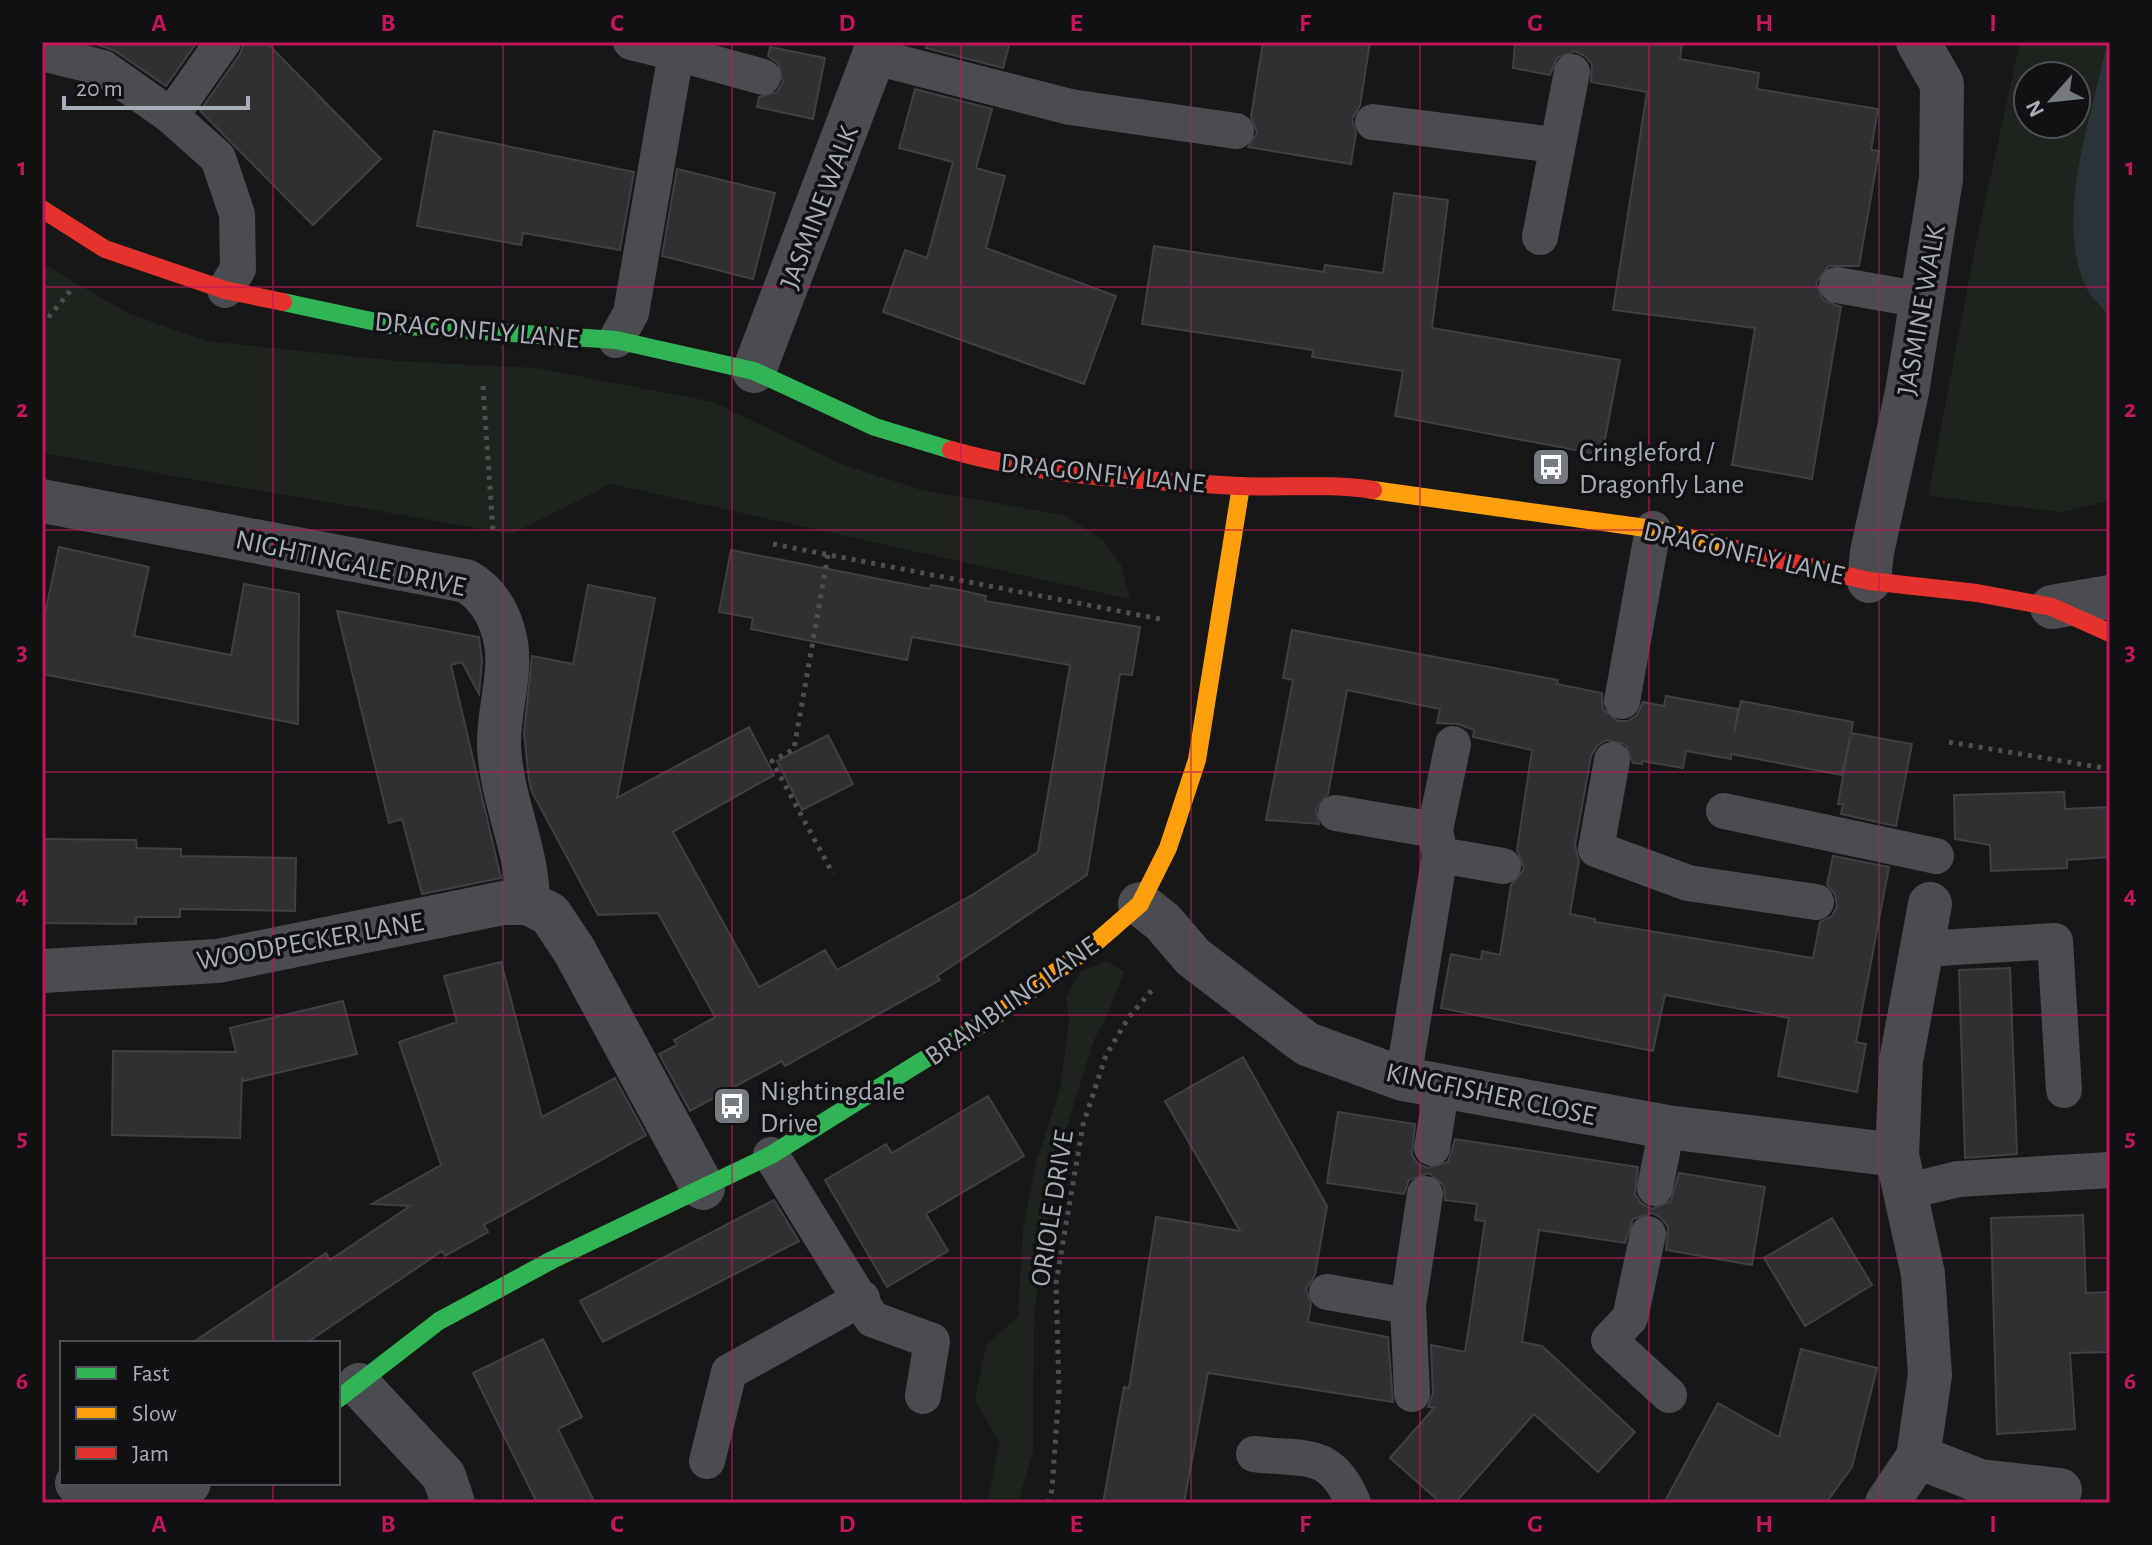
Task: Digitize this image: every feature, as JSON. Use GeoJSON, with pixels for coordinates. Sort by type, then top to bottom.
{"type":"FeatureCollection","features":[{"type":"Feature","properties":{"kind":"street","name":"JASMINE WALK"},"geometry":{"type":"LineString","coordinates":[[1869,581],[1872,552],[1907,392],[1941,179],[1942,84],[1918,42]]}},
{"type":"Feature","properties":{"kind":"street","name":"JASMINE WALK"},"geometry":{"type":"LineString","coordinates":[[754,371],[877,49]]}},
{"type":"Feature","properties":{"kind":"street","name":"DRAGONFLY LANE"},"geometry":{"type":"LineString","coordinates":[[42,209],[105,249],[225,290],[390,325],[488,334],[616,340],[754,371],[875,427],[1006,466],[1241,486],[1347,486],[1653,529],[1869,581],[1977,593],[2052,607],[2110,633]]}},
{"type":"Feature","properties":{"kind":"street","name":"BRAMBLING LANE"},"geometry":{"type":"LineString","coordinates":[[349,1392],[439,1321],[552,1260],[771,1155],[988,1021],[1093,945],[1140,904],[1168,848],[1197,760],[1241,486]]}},
{"type":"Feature","properties":{"kind":"street","name":"NIGHTINGALE DRIVE"},"geometry":{"type":"LineString","coordinates":[[42,501],[466,581],[481,590],[491,602],[505,637],[506,686],[499,744],[509,817],[528,871],[528,903]]}},
{"type":"Feature","properties":{"kind":"street","name":"DRAGONFLY LANE"},"geometry":{"type":"LineString","coordinates":[[2052,607],[2110,597]]}},
{"type":"Feature","properties":{"kind":"street","name":"WOODPECKER LANE"},"geometry":{"type":"LineString","coordinates":[[42,971],[218,961],[503,903],[528,903]]}},
{"type":"Feature","properties":{"kind":"street"},"geometry":{"type":"LineString","coordinates":[[528,903],[550,914],[574,950],[703,1188]]}},
{"type":"Feature","properties":{"kind":"street","name":"KINGFISHER CLOSE"},"geometry":{"type":"LineString","coordinates":[[1140,904],[1163,922],[1193,957],[1307,1044],[1422,1083],[1667,1127],[1901,1174]]}},
{"type":"Feature","properties":{"kind":"street"},"geometry":{"type":"LineString","coordinates":[[1887,1503],[1918,1457],[1930,1375],[1923,1274],[1901,1174],[1901,1061],[1930,904]]}},
{"type":"Feature","properties":{"kind":"street"},"geometry":{"type":"LineString","coordinates":[[349,1392],[444,1476],[453,1503]]}},
{"type":"Feature","properties":{"kind":"street"},"geometry":{"type":"LineString","coordinates":[[1918,1457],[1980,1481],[2060,1490]]}},
{"type":"Feature","properties":{"kind":"street"},"geometry":{"type":"LineString","coordinates":[[85,1488],[160,1492],[183,1485]]}},
{"type":"Feature","properties":{"kind":"lane"},"geometry":{"type":"LineString","coordinates":[[171,116],[223,42]]}},
{"type":"Feature","properties":{"kind":"lane"},"geometry":{"type":"LineString","coordinates":[[631,42],[763,77]]}},
{"type":"Feature","properties":{"kind":"lane"},"geometry":{"type":"LineString","coordinates":[[877,49],[1070,107],[1236,131]]}},
{"type":"Feature","properties":{"kind":"lane"},"geometry":{"type":"LineString","coordinates":[[42,53],[103,68],[171,116],[218,158],[237,214],[238,269],[225,290]]}},
{"type":"Feature","properties":{"kind":"lane"},"geometry":{"type":"LineString","coordinates":[[616,340],[631,313],[676,53]]}},
{"type":"Feature","properties":{"kind":"lane"},"geometry":{"type":"LineString","coordinates":[[1540,237],[1555,145],[1572,72]]}},
{"type":"Feature","properties":{"kind":"lane"},"geometry":{"type":"LineString","coordinates":[[1373,122],[1555,145]]}},
{"type":"Feature","properties":{"kind":"lane"},"geometry":{"type":"LineString","coordinates":[[1837,285],[1922,300]]}},
{"type":"Feature","properties":{"kind":"lane"},"geometry":{"type":"LineString","coordinates":[[1622,701],[1653,529]]}},
{"type":"Feature","properties":{"kind":"lane"},"geometry":{"type":"LineString","coordinates":[[1432,1148],[1422,1083],[1438,843],[1453,744]]}},
{"type":"Feature","properties":{"kind":"lane"},"geometry":{"type":"LineString","coordinates":[[1612,760],[1596,849],[1688,883],[1816,902]]}},
{"type":"Feature","properties":{"kind":"lane"},"geometry":{"type":"LineString","coordinates":[[1724,811],[1937,843],[1930,904]]}},
{"type":"Feature","properties":{"kind":"lane"},"geometry":{"type":"LineString","coordinates":[[1336,813],[1503,866]]}},
{"type":"Feature","properties":{"kind":"lane"},"geometry":{"type":"LineString","coordinates":[[1922,949],[2055,941],[2064,1090]]}},
{"type":"Feature","properties":{"kind":"lane"},"geometry":{"type":"LineString","coordinates":[[1655,1188],[1667,1127]]}},
{"type":"Feature","properties":{"kind":"lane"},"geometry":{"type":"LineString","coordinates":[[771,1155],[862,1298],[872,1319],[932,1341],[923,1396]]}},
{"type":"Feature","properties":{"kind":"lane"},"geometry":{"type":"LineString","coordinates":[[1901,1174],[1958,1179],[2110,1170]]}},
{"type":"Feature","properties":{"kind":"lane"},"geometry":{"type":"LineString","coordinates":[[1412,1394],[1408,1306],[1425,1194]]}},
{"type":"Feature","properties":{"kind":"lane"},"geometry":{"type":"LineString","coordinates":[[1648,1234],[1630,1318],[1609,1340],[1669,1395]]}},
{"type":"Feature","properties":{"kind":"lane"},"geometry":{"type":"LineString","coordinates":[[1327,1292],[1408,1306]]}},
{"type":"Feature","properties":{"kind":"lane"},"geometry":{"type":"LineString","coordinates":[[707,1461],[729,1372],[862,1298]]}},
{"type":"Feature","properties":{"kind":"lane"},"geometry":{"type":"LineString","coordinates":[[1254,1454],[1326,1462],[1343,1479],[1353,1503]]}},
{"type":"Feature","properties":{"kind":"path"},"geometry":{"type":"LineString","coordinates":[[481,590],[492,562],[493,503],[482,398],[488,334]]}},
{"type":"Feature","properties":{"kind":"path"},"geometry":{"type":"LineString","coordinates":[[773,544],[1217,630]]}},
{"type":"Feature","properties":{"kind":"path"},"geometry":{"type":"LineString","coordinates":[[828,555],[794,749],[772,761],[833,874]]}},
{"type":"Feature","properties":{"kind":"path"},"geometry":{"type":"LineString","coordinates":[[1949,742],[2110,769]]}},
{"type":"Feature","properties":{"kind":"path","name":"ORIOLE DRIVE"},"geometry":{"type":"LineString","coordinates":[[1048,1503],[1052,1490],[1059,1390],[1056,1283],[1083,1125],[1106,1055],[1129,1017],[1153,989],[1193,957]]}},
{"type":"Feature","properties":{"kind":"shaded area"},"geometry":{"type":"Polygon","coordinates":[[[2020,42],[2107,42],[2095,105],[2084,285],[2110,317],[2110,501],[2061,512],[1928,496],[1976,243],[2012,79],[2012,140],[2092,140],[2092,60],[2016,60],[2020,42]]]}},
{"type":"Feature","properties":{"kind":"shaded area"},"geometry":{"type":"Polygon","coordinates":[[[2107,42],[2110,42],[2110,317],[2084,283],[2076,255],[2073,225],[2084,140],[2092,140],[2092,106],[2107,42]]]}},
{"type":"Feature","properties":{"kind":"shaded area"},"geometry":{"type":"Polygon","coordinates":[[[42,263],[127,313],[207,341],[397,361],[537,368],[714,402],[839,463],[921,490],[1064,515],[1103,540],[1121,565],[1130,599],[611,484],[512,534],[42,453],[42,263]]]}},
{"type":"Feature","properties":{"kind":"shaded area"},"geometry":{"type":"Polygon","coordinates":[[[1107,961],[1124,972],[1094,1040],[1056,1161],[1034,1315],[1033,1451],[1018,1503],[987,1503],[1000,1443],[975,1400],[986,1345],[1018,1317],[1023,1229],[1036,1163],[1060,1089],[1069,1021],[1066,997],[1081,971],[1107,961]]]}},
{"type":"Feature","properties":{"kind":"building"},"geometry":{"type":"Polygon","coordinates":[[[91,42],[197,42],[166,86],[115,51],[91,42]]]}},
{"type":"Feature","properties":{"kind":"building"},"geometry":{"type":"Polygon","coordinates":[[[244,42],[266,42],[381,159],[313,225],[200,111],[240,54],[244,42]]]}},
{"type":"Feature","properties":{"kind":"building"},"geometry":{"type":"Polygon","coordinates":[[[928,42],[1010,42],[1003,68],[926,48],[928,42]]]}},
{"type":"Feature","properties":{"kind":"building"},"geometry":{"type":"Polygon","coordinates":[[[1263,42],[1370,42],[1360,106],[1352,119],[1356,133],[1351,164],[1248,147],[1257,133],[1251,117],[1263,42]]]}},
{"type":"Feature","properties":{"kind":"building"},"geometry":{"type":"Polygon","coordinates":[[[1515,42],[1682,42],[1680,59],[1759,73],[1757,89],[1878,109],[1871,150],[1879,151],[1859,266],[1829,266],[1816,282],[1823,300],[1841,307],[1812,479],[1732,465],[1755,328],[1613,310],[1647,92],[1591,82],[1592,64],[1575,51],[1557,58],[1550,75],[1513,68],[1515,42]]]}},
{"type":"Feature","properties":{"kind":"building"},"geometry":{"type":"Polygon","coordinates":[[[770,47],[825,58],[813,119],[757,107],[759,97],[777,92],[783,82],[778,63],[768,56],[770,47]]]}},
{"type":"Feature","properties":{"kind":"building"},"geometry":{"type":"Polygon","coordinates":[[[915,89],[992,109],[976,168],[1005,176],[986,248],[1116,296],[1084,384],[883,312],[905,250],[927,258],[953,162],[899,148],[915,89]]]}},
{"type":"Feature","properties":{"kind":"building"},"geometry":{"type":"Polygon","coordinates":[[[434,131],[634,172],[620,250],[523,233],[521,245],[417,226],[434,131]]]}},
{"type":"Feature","properties":{"kind":"building"},"geometry":{"type":"Polygon","coordinates":[[[677,169],[775,193],[753,279],[662,256],[677,169]]]}},
{"type":"Feature","properties":{"kind":"building"},"geometry":{"type":"Polygon","coordinates":[[[1394,193],[1448,200],[1432,328],[1620,360],[1602,455],[1395,416],[1403,371],[1312,357],[1313,350],[1142,324],[1154,246],[1324,272],[1325,265],[1383,273],[1394,193]]]}},
{"type":"Feature","properties":{"kind":"building"},"geometry":{"type":"Polygon","coordinates":[[[59,547],[149,567],[134,636],[231,655],[244,584],[299,594],[298,724],[42,674],[42,628],[59,547]]]}},
{"type":"Feature","properties":{"kind":"building"},"geometry":{"type":"Polygon","coordinates":[[[731,550],[930,589],[931,585],[959,590],[986,596],[985,601],[1140,627],[1132,675],[1120,674],[1087,875],[937,976],[940,980],[785,1066],[782,1061],[690,1111],[659,1054],[677,1045],[674,1040],[715,1017],[658,913],[598,915],[532,792],[529,780],[524,733],[532,656],[573,664],[588,585],[655,598],[617,798],[749,727],[774,775],[673,832],[759,987],[825,950],[837,970],[972,895],[1038,852],[1070,665],[912,637],[907,660],[751,629],[753,618],[719,612],[731,550]]]}},
{"type":"Feature","properties":{"kind":"building"},"geometry":{"type":"Polygon","coordinates":[[[337,611],[479,637],[482,661],[479,694],[462,662],[451,665],[501,878],[422,894],[402,819],[389,823],[337,611]]]}},
{"type":"Feature","properties":{"kind":"building"},"geometry":{"type":"Polygon","coordinates":[[[1292,630],[1558,680],[1557,684],[1602,693],[1603,709],[1618,721],[1628,721],[1637,715],[1643,702],[1664,706],[1666,696],[1738,709],[1734,733],[1741,701],[1853,722],[1851,733],[1912,744],[1896,826],[1841,814],[1843,804],[1838,804],[1850,737],[1842,775],[1731,754],[1731,759],[1686,751],[1683,768],[1642,761],[1642,764],[1633,763],[1625,744],[1606,740],[1597,746],[1591,756],[1575,845],[1579,861],[1570,914],[1595,919],[1595,922],[1813,958],[1820,922],[1832,916],[1837,906],[1835,894],[1827,885],[1833,856],[1889,867],[1856,1042],[1866,1044],[1857,1092],[1778,1076],[1789,1018],[1665,995],[1653,1051],[1441,1008],[1451,954],[1481,960],[1482,951],[1500,955],[1511,885],[1524,869],[1517,850],[1532,750],[1473,737],[1474,730],[1458,724],[1437,723],[1440,709],[1347,690],[1328,794],[1316,809],[1319,824],[1266,820],[1293,680],[1283,678],[1292,630]]]}},
{"type":"Feature","properties":{"kind":"building"},"geometry":{"type":"Polygon","coordinates":[[[828,735],[853,784],[802,810],[777,761],[828,735]]]}},
{"type":"Feature","properties":{"kind":"building"},"geometry":{"type":"Polygon","coordinates":[[[2064,792],[2065,809],[2110,807],[2110,857],[2067,860],[2067,868],[1991,871],[1990,845],[1955,839],[1954,795],[2064,792]]]}},
{"type":"Feature","properties":{"kind":"building"},"geometry":{"type":"Polygon","coordinates":[[[42,839],[136,840],[137,848],[181,849],[181,856],[296,858],[295,911],[180,909],[180,917],[136,917],[136,924],[42,923],[42,839]]]}},
{"type":"Feature","properties":{"kind":"building"},"geometry":{"type":"Polygon","coordinates":[[[501,962],[542,1117],[615,1078],[646,1135],[484,1225],[488,1232],[445,1256],[442,1251],[309,1341],[195,1341],[326,1253],[330,1260],[410,1206],[372,1204],[441,1165],[399,1042],[457,1022],[444,976],[501,962]]]}},
{"type":"Feature","properties":{"kind":"building"},"geometry":{"type":"Polygon","coordinates":[[[2010,968],[2017,1154],[1965,1158],[1959,970],[2010,968]]]}},
{"type":"Feature","properties":{"kind":"building"},"geometry":{"type":"Polygon","coordinates":[[[343,1001],[357,1054],[243,1081],[242,1077],[240,1138],[112,1135],[113,1051],[236,1052],[230,1028],[343,1001]]]}},
{"type":"Feature","properties":{"kind":"building"},"geometry":{"type":"Polygon","coordinates":[[[1243,1057],[1327,1206],[1315,1275],[1306,1289],[1311,1304],[1308,1322],[1388,1337],[1393,1402],[1208,1373],[1184,1503],[1103,1503],[1124,1387],[1129,1388],[1156,1217],[1240,1231],[1165,1101],[1243,1057]]]}},
{"type":"Feature","properties":{"kind":"building"},"geometry":{"type":"Polygon","coordinates":[[[988,1096],[1024,1156],[926,1214],[948,1251],[887,1287],[825,1180],[886,1144],[892,1153],[988,1096]]]}},
{"type":"Feature","properties":{"kind":"building"},"geometry":{"type":"Polygon","coordinates":[[[1338,1112],[1415,1124],[1412,1155],[1418,1164],[1428,1168],[1448,1162],[1455,1139],[1638,1167],[1635,1194],[1641,1203],[1652,1209],[1671,1201],[1679,1173],[1765,1187],[1752,1265],[1666,1250],[1668,1227],[1652,1213],[1633,1219],[1625,1243],[1539,1230],[1522,1342],[1542,1346],[1635,1432],[1598,1472],[1534,1414],[1455,1503],[1441,1503],[1390,1458],[1434,1408],[1428,1407],[1433,1393],[1431,1345],[1465,1352],[1485,1221],[1475,1220],[1477,1204],[1445,1200],[1444,1186],[1429,1173],[1409,1180],[1404,1194],[1327,1183],[1338,1112]]]}},
{"type":"Feature","properties":{"kind":"building"},"geometry":{"type":"Polygon","coordinates":[[[774,1200],[799,1241],[603,1342],[580,1301],[774,1200]]]}},
{"type":"Feature","properties":{"kind":"building"},"geometry":{"type":"Polygon","coordinates":[[[2083,1215],[2086,1293],[2110,1292],[2110,1352],[2070,1353],[2075,1429],[1997,1434],[1991,1218],[2083,1215]]]}},
{"type":"Feature","properties":{"kind":"building"},"geometry":{"type":"Polygon","coordinates":[[[1832,1218],[1872,1285],[1805,1326],[1764,1258],[1832,1218]]]}},
{"type":"Feature","properties":{"kind":"building"},"geometry":{"type":"Polygon","coordinates":[[[543,1339],[582,1417],[558,1429],[595,1503],[537,1503],[473,1373],[543,1339]]]}},
{"type":"Feature","properties":{"kind":"building"},"geometry":{"type":"Polygon","coordinates":[[[1801,1349],[1877,1368],[1852,1467],[1826,1503],[1664,1503],[1718,1403],[1779,1437],[1801,1349]]]}},
{"type":"Feature","properties":{"kind":"traffic: fast"},"geometry":{"type":"LineString","coordinates":[[283,302],[390,325],[616,340],[754,371],[875,427],[951,450]]}},
{"type":"Feature","properties":{"kind":"traffic: fast"},"geometry":{"type":"LineString","coordinates":[[340,1397],[439,1321],[552,1260],[771,1155],[999,1013]]}},
{"type":"Feature","properties":{"kind":"traffic: slow"},"geometry":{"type":"LineString","coordinates":[[999,1013],[1093,945],[1140,904],[1168,848],[1197,760],[1241,486]]}},
{"type":"Feature","properties":{"kind":"traffic: slow"},"geometry":{"type":"LineString","coordinates":[[1373,490],[1653,529],[1731,548]]}},
{"type":"Feature","properties":{"kind":"traffic: jam"},"geometry":{"type":"LineString","coordinates":[[42,209],[105,249],[225,290],[283,302]]}},
{"type":"Feature","properties":{"kind":"traffic: jam"},"geometry":{"type":"LineString","coordinates":[[951,450],[1021,466],[1094,476],[1240,486],[1323,486],[1373,490]]}},
{"type":"Feature","properties":{"kind":"traffic: jam"},"geometry":{"type":"LineString","coordinates":[[1731,548],[1869,581],[1977,593],[2052,607],[2110,633]]}},
{"type":"Feature","properties":{"kind":"place","name":"Cringleford / Dragonfly Lane"},"geometry":{"type":"Point","coordinates":[1551,467]}},
{"type":"Feature","properties":{"kind":"place","name":"Nightingdale Drive"},"geometry":{"type":"Point","coordinates":[732,1106]}}]}
